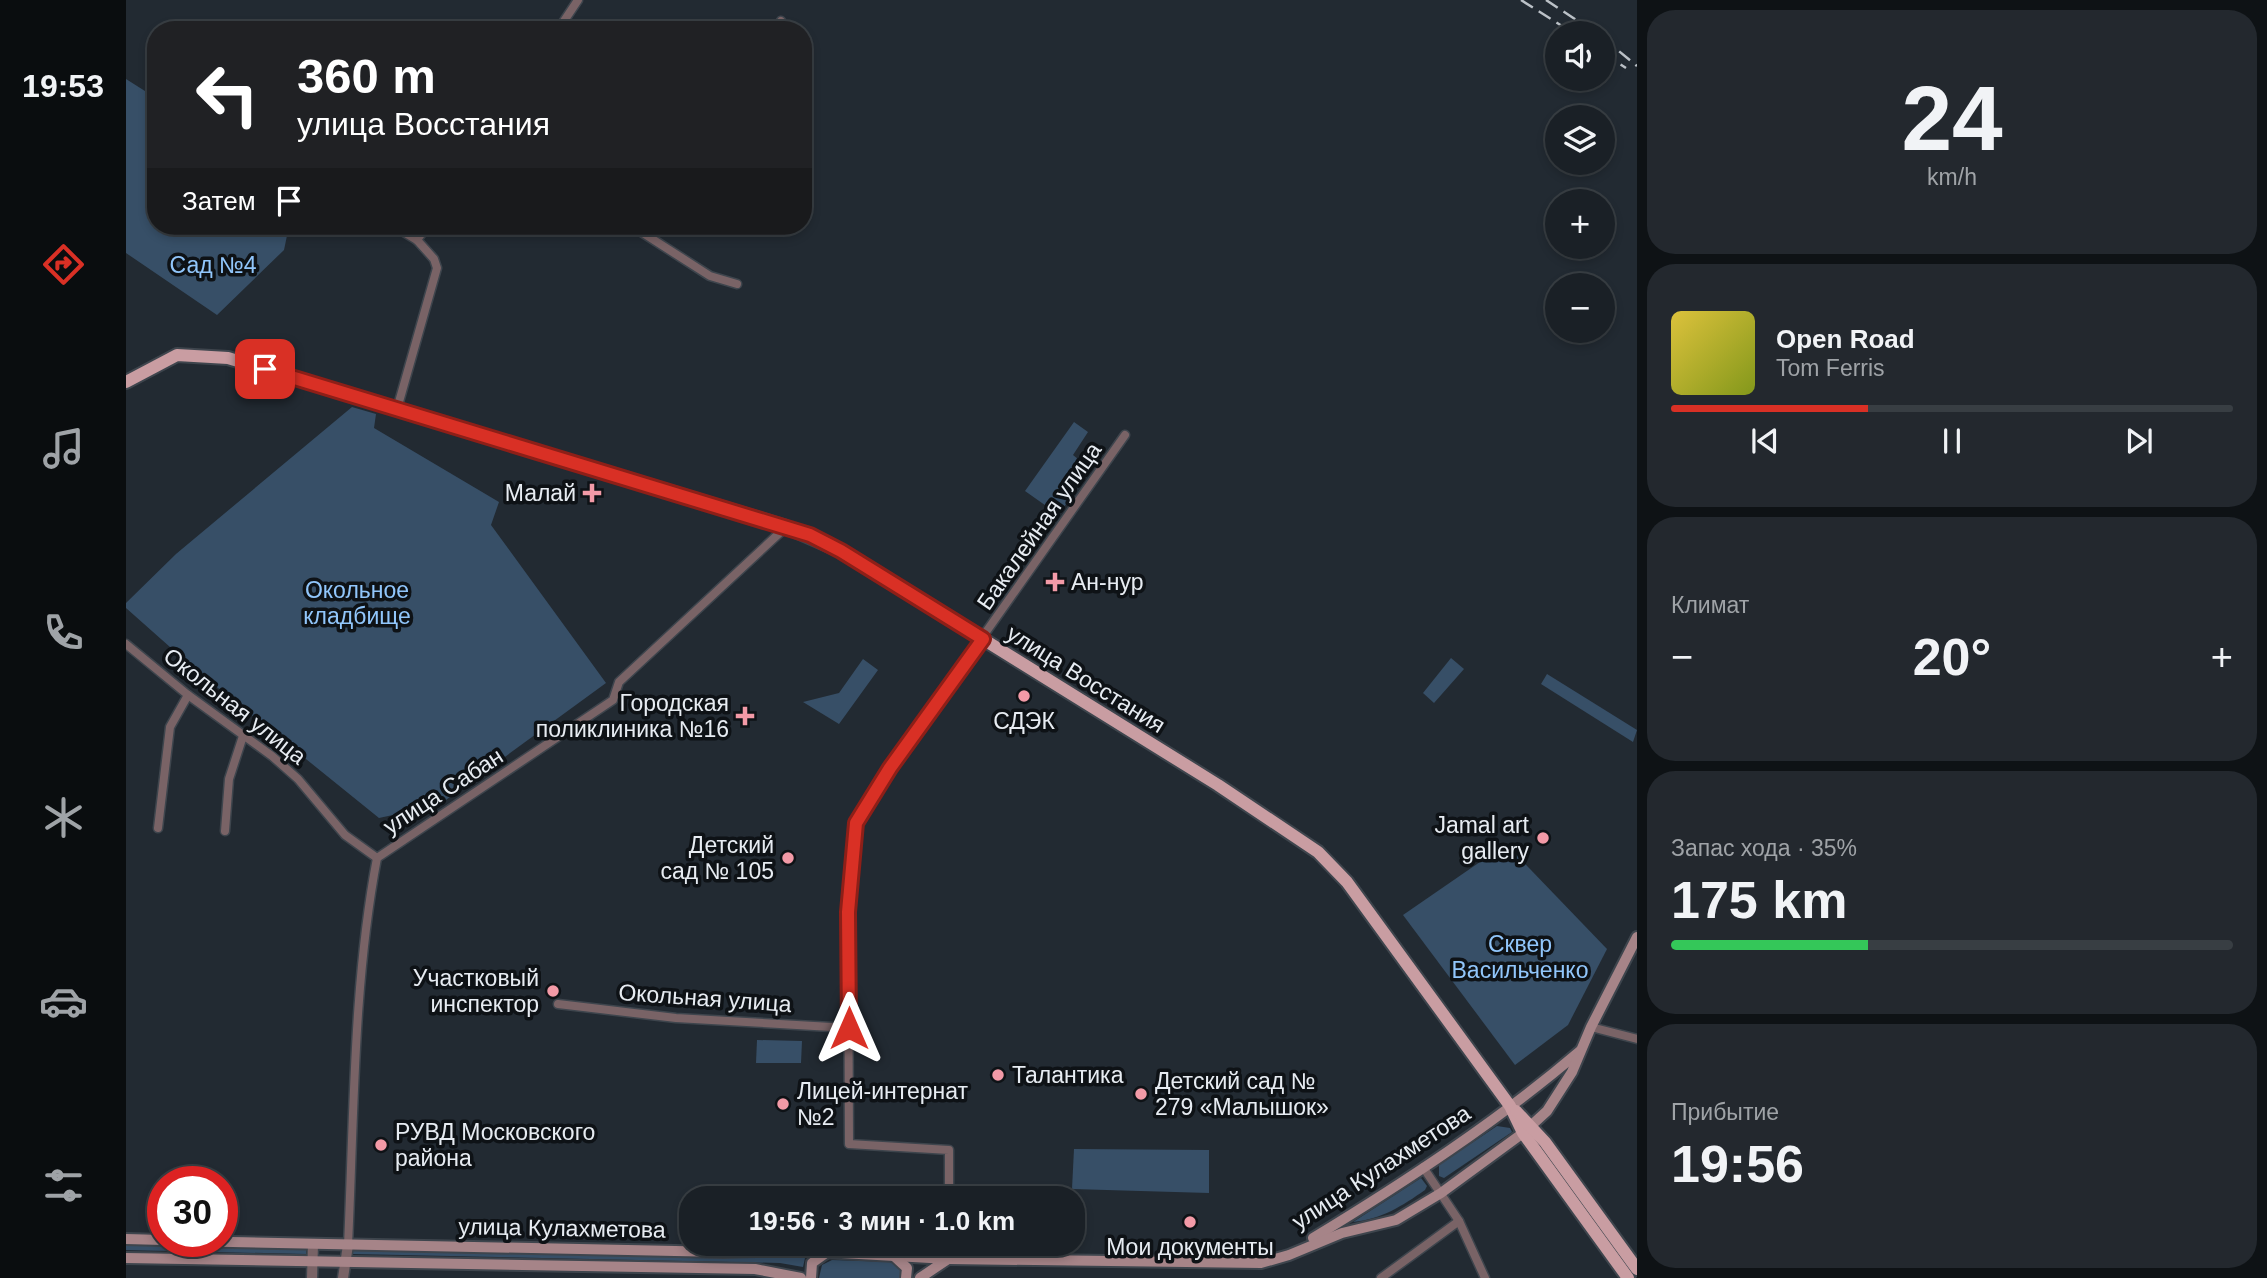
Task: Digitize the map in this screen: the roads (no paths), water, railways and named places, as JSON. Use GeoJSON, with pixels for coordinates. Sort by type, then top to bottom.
{"type":"FeatureCollection","features":[{"type":"Feature","properties":{"kind":"main road","name":"улица Восстания"},"geometry":{"type":"LineString","coordinates":[[126,382],[177,355],[228,358],[786,527],[841,551],[1218,785],[1318,852],[1348,882],[1527,1129],[1637,1269]]}},
{"type":"Feature","properties":{"kind":"main road","name":"улица Кулахметова"},"geometry":{"type":"LineString","coordinates":[[894,1256],[1244,1265],[1274,1260],[1342,1233],[1382,1226],[1441,1193],[1527,1129],[1546,1111],[1572,1072],[1591,1027],[1637,937]]}},
{"type":"Feature","properties":{"kind":"main road","name":"улица Кулахметова"},"geometry":{"type":"LineString","coordinates":[[1274,1260],[1314,1238],[1423,1167],[1510,1106],[1582,1049]]}},
{"type":"Feature","properties":{"kind":"main road","name":"улица Восстания"},"geometry":{"type":"LineString","coordinates":[[1527,1129],[1628,1278]]}},
{"type":"Feature","properties":{"kind":"main road"},"geometry":{"type":"LineString","coordinates":[[126,1239],[147,1240]]}},
{"type":"Feature","properties":{"kind":"main road","name":"улица Кулахметова"},"geometry":{"type":"LineString","coordinates":[[238,1242],[679,1251]]}},
{"type":"Feature","properties":{"kind":"main road"},"geometry":{"type":"LineString","coordinates":[[811,1278],[812,1263],[822,1256]]}},
{"type":"Feature","properties":{"kind":"main road"},"geometry":{"type":"LineString","coordinates":[[894,1256],[906,1268],[906,1278]]}},
{"type":"Feature","properties":{"kind":"main road","name":"улица Кулахметова"},"geometry":{"type":"LineString","coordinates":[[126,1258],[755,1269],[801,1278]]}},
{"type":"Feature","properties":{"kind":"main road"},"geometry":{"type":"LineString","coordinates":[[920,1278],[948,1259]]}},
{"type":"Feature","properties":{"kind":"street"},"geometry":{"type":"LineString","coordinates":[[564,21],[578,0]]}},
{"type":"Feature","properties":{"kind":"street"},"geometry":{"type":"LineString","coordinates":[[397,409],[437,268],[434,260],[417,240],[409,235]]}},
{"type":"Feature","properties":{"kind":"street"},"geometry":{"type":"LineString","coordinates":[[417,240],[420,235]]}},
{"type":"Feature","properties":{"kind":"street"},"geometry":{"type":"LineString","coordinates":[[648,235],[710,276],[737,284]]}},
{"type":"Feature","properties":{"kind":"street","name":"Бакалейная улица"},"geometry":{"type":"LineString","coordinates":[[949,1186],[949,1150],[849,1144],[848,912],[856,823],[890,768],[1125,435]]}},
{"type":"Feature","properties":{"kind":"street","name":"улица Сабан"},"geometry":{"type":"LineString","coordinates":[[348,1245],[360,1012],[370,894],[377,858],[613,700],[619,681],[786,527]]}},
{"type":"Feature","properties":{"kind":"street","name":"Окольная улица"},"geometry":{"type":"LineString","coordinates":[[126,644],[289,772],[345,835],[377,858]]}},
{"type":"Feature","properties":{"kind":"street"},"geometry":{"type":"LineString","coordinates":[[158,828],[170,727],[188,695]]}},
{"type":"Feature","properties":{"kind":"street"},"geometry":{"type":"LineString","coordinates":[[225,831],[229,779],[243,736]]}},
{"type":"Feature","properties":{"kind":"street","name":"Окольная улица"},"geometry":{"type":"LineString","coordinates":[[558,1004],[676,1018],[849,1028]]}},
{"type":"Feature","properties":{"kind":"street"},"geometry":{"type":"LineString","coordinates":[[1591,1027],[1637,1039]]}},
{"type":"Feature","properties":{"kind":"street"},"geometry":{"type":"LineString","coordinates":[[1423,1167],[1459,1221],[1483,1268],[1485,1278]]}},
{"type":"Feature","properties":{"kind":"street"},"geometry":{"type":"LineString","coordinates":[[1381,1278],[1459,1221]]}},
{"type":"Feature","properties":{"kind":"street"},"geometry":{"type":"LineString","coordinates":[[312,1278],[313,1244]]}},
{"type":"Feature","properties":{"kind":"street"},"geometry":{"type":"LineString","coordinates":[[343,1278],[343,1263],[348,1245]]}},
{"type":"Feature","properties":{"kind":"railway"},"geometry":{"type":"LineString","coordinates":[[1521,0],[1554,21]]}},
{"type":"Feature","properties":{"kind":"railway"},"geometry":{"type":"LineString","coordinates":[[1546,0],[1578,21]]}},
{"type":"Feature","properties":{"kind":"railway"},"geometry":{"type":"LineString","coordinates":[[1615,48],[1637,66]]}},
{"type":"Feature","properties":{"kind":"railway"},"geometry":{"type":"LineString","coordinates":[[1615,61],[1626,68]]}},
{"type":"Feature","properties":{"kind":"place","name":"Малай"},"geometry":{"type":"Point","coordinates":[592,493]}},
{"type":"Feature","properties":{"kind":"place","name":"Ан-нур"},"geometry":{"type":"Point","coordinates":[1055,582]}},
{"type":"Feature","properties":{"kind":"place","name":"СДЭК"},"geometry":{"type":"Point","coordinates":[1024,696]}},
{"type":"Feature","properties":{"kind":"place","name":"Городская поликлиника №16"},"geometry":{"type":"Point","coordinates":[745,716]}},
{"type":"Feature","properties":{"kind":"place","name":"Jamal art gallery"},"geometry":{"type":"Point","coordinates":[1543,838]}},
{"type":"Feature","properties":{"kind":"place","name":"Детский сад № 105"},"geometry":{"type":"Point","coordinates":[788,858]}},
{"type":"Feature","properties":{"kind":"place","name":"Участковый инспектор"},"geometry":{"type":"Point","coordinates":[553,991]}},
{"type":"Feature","properties":{"kind":"place","name":"Талантика"},"geometry":{"type":"Point","coordinates":[998,1075]}},
{"type":"Feature","properties":{"kind":"place","name":"Детский сад № 279 «Малышок»"},"geometry":{"type":"Point","coordinates":[1141,1094]}},
{"type":"Feature","properties":{"kind":"place","name":"Лицей-интернат №2"},"geometry":{"type":"Point","coordinates":[783,1104]}},
{"type":"Feature","properties":{"kind":"place","name":"РУВД Московского района"},"geometry":{"type":"Point","coordinates":[381,1145]}},
{"type":"Feature","properties":{"kind":"place","name":"Мои документы"},"geometry":{"type":"Point","coordinates":[1190,1222]}},
{"type":"Feature","properties":{"kind":"park label","name":"Сад №4"},"geometry":{"type":"Point","coordinates":[213,265]}},
{"type":"Feature","properties":{"kind":"park label","name":"Окольное кладбище"},"geometry":{"type":"Point","coordinates":[357,603]}},
{"type":"Feature","properties":{"kind":"park label","name":"Сквер Васильченко"},"geometry":{"type":"Point","coordinates":[1520,957]}}]}
